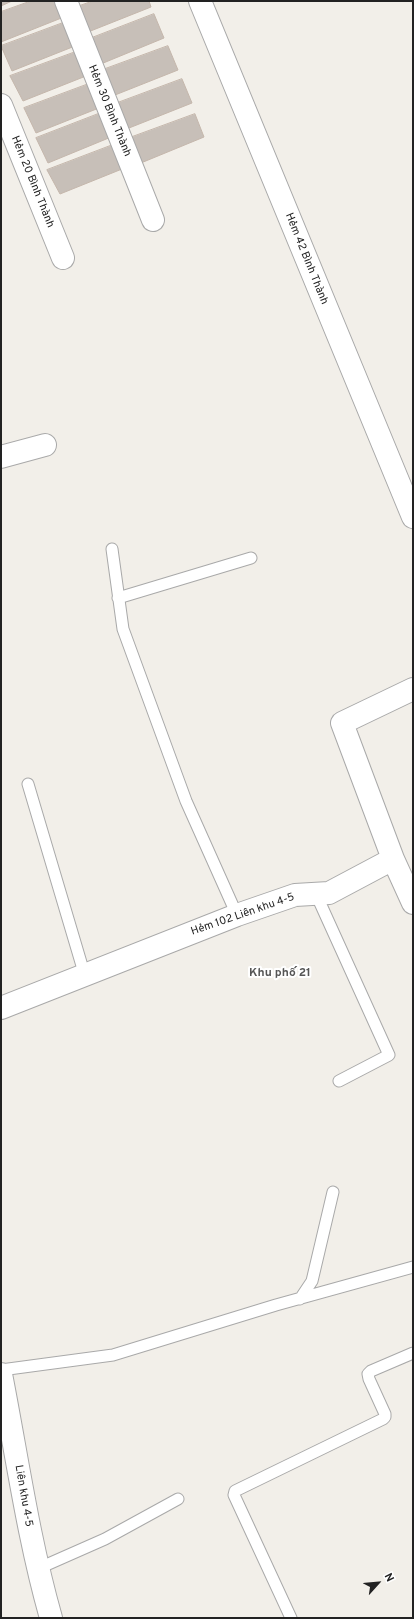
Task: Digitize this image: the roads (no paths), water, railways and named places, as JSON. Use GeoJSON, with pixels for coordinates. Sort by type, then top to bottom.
{"type":"FeatureCollection","features":[{"type":"Feature","properties":{"kind":"street","name":"Hẻm 30 Bình Thành"},"geometry":{"type":"LineString","coordinates":[[66,1],[153,220]]}},
{"type":"Feature","properties":{"kind":"street","name":"Hẻm 42 Bình Thành"},"geometry":{"type":"LineString","coordinates":[[200,1],[413,517]]}},
{"type":"Feature","properties":{"kind":"street","name":"Hẻm 20 Bình Thành"},"geometry":{"type":"LineString","coordinates":[[1,105],[63,258]]}},
{"type":"Feature","properties":{"kind":"street"},"geometry":{"type":"LineString","coordinates":[[1,457],[45,445]]}},
{"type":"Feature","properties":{"kind":"street"},"geometry":{"type":"LineString","coordinates":[[413,690],[342,723],[393,859],[413,903]]}},
{"type":"Feature","properties":{"kind":"street","name":"Hẻm 102 Liên khu 4-5"},"geometry":{"type":"LineString","coordinates":[[1,1008],[237,915],[295,895],[328,893],[393,859]]}},
{"type":"Feature","properties":{"kind":"street","name":"Liên khu 4-5"},"geometry":{"type":"LineString","coordinates":[[1,1374],[4,1409],[37,1569],[51,1618]]}},
{"type":"Feature","properties":{"kind":"lane"},"geometry":{"type":"LineString","coordinates":[[112,549],[123,629],[186,801],[237,915]]}},
{"type":"Feature","properties":{"kind":"lane"},"geometry":{"type":"LineString","coordinates":[[118,598],[251,558]]}},
{"type":"Feature","properties":{"kind":"lane"},"geometry":{"type":"LineString","coordinates":[[28,784],[85,976]]}},
{"type":"Feature","properties":{"kind":"lane"},"geometry":{"type":"LineString","coordinates":[[316,894],[389,1055],[339,1080]]}},
{"type":"Feature","properties":{"kind":"lane"},"geometry":{"type":"LineString","coordinates":[[300,1299],[312,1282],[333,1192]]}},
{"type":"Feature","properties":{"kind":"lane"},"geometry":{"type":"LineString","coordinates":[[1,1370],[113,1355],[413,1267]]}},
{"type":"Feature","properties":{"kind":"lane"},"geometry":{"type":"LineString","coordinates":[[291,1618],[234,1495],[234,1491],[383,1420],[385,1414],[368,1374],[371,1371],[413,1353]]}},
{"type":"Feature","properties":{"kind":"lane"},"geometry":{"type":"LineString","coordinates":[[37,1569],[105,1539],[178,1500]]}},
{"type":"Feature","properties":{"kind":"district","name":"Khu phố 21"},"geometry":{"type":"Point","coordinates":[280,974]}}]}
